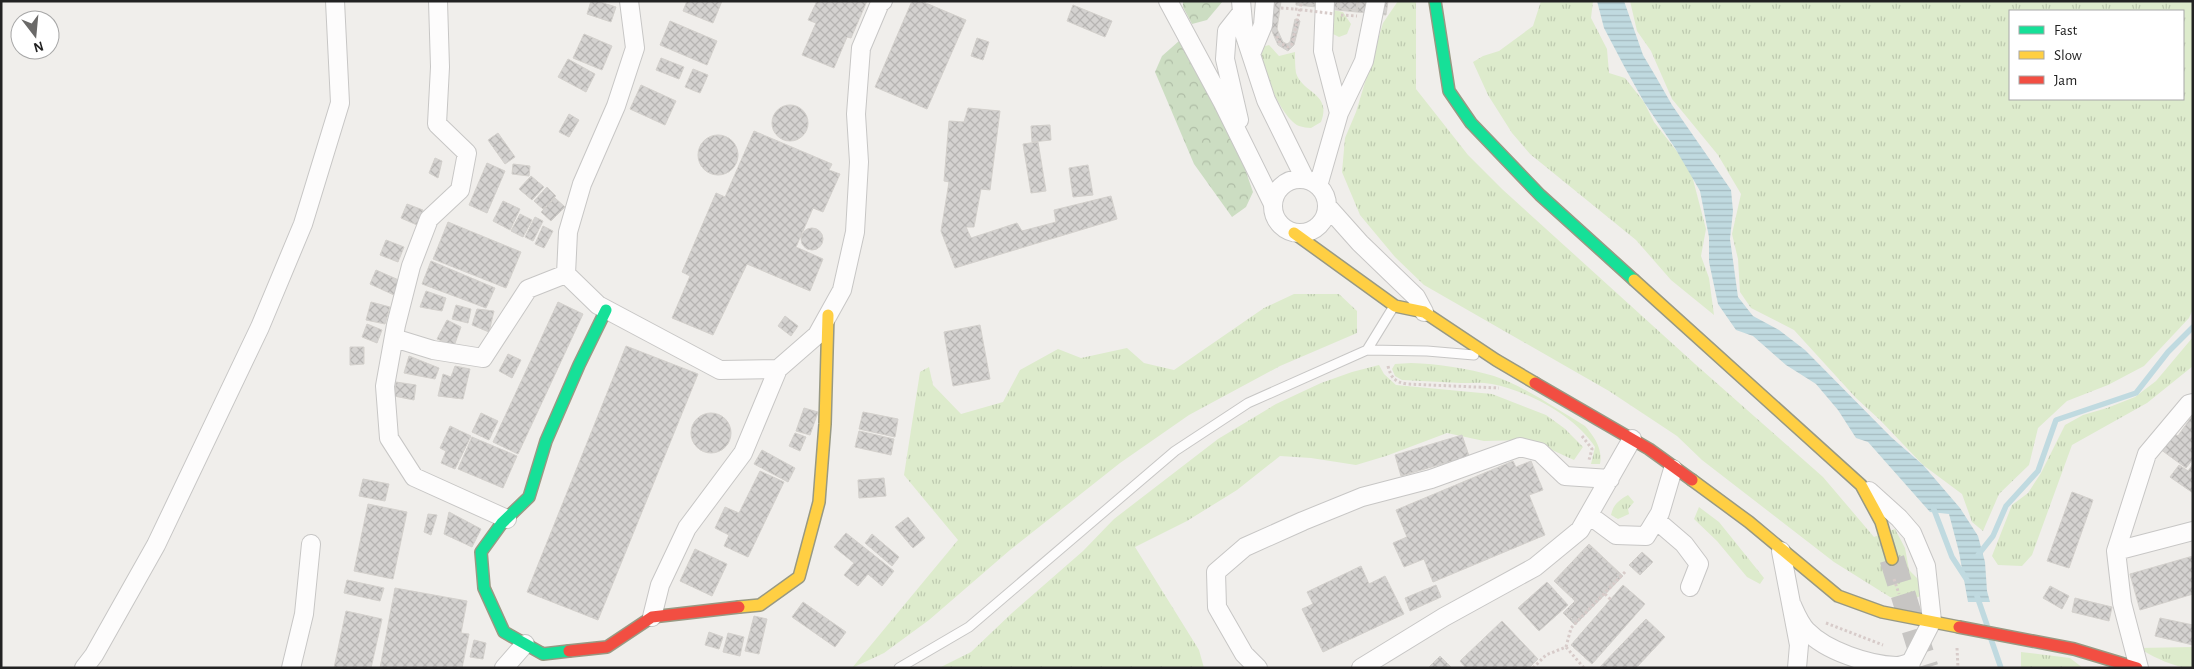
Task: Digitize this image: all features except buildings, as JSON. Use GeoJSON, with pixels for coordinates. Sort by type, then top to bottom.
{"type":"FeatureCollection","features":[{"type":"Feature","properties":{"kind":"street"},"geometry":{"type":"LineString","coordinates":[[84,668],[94,655],[156,545],[260,327],[303,224],[340,103],[334,1]]}},
{"type":"Feature","properties":{"kind":"street"},"geometry":{"type":"LineString","coordinates":[[438,1],[440,66],[437,124],[466,154],[460,190],[429,219],[411,266],[385,386],[389,438],[414,476],[507,519]]}},
{"type":"Feature","properties":{"kind":"street"},"geometry":{"type":"LineString","coordinates":[[629,1],[635,48],[616,106],[582,184],[568,232],[566,274],[598,305],[606,310],[720,370],[778,369]]}},
{"type":"Feature","properties":{"kind":"street"},"geometry":{"type":"LineString","coordinates":[[1168,1],[1272,202],[1276,220],[1282,227],[1294,233],[1395,306],[1424,312],[1496,360],[1632,438],[1749,522],[1781,551],[1838,596],[1882,612],[2074,649],[2138,668]]}},
{"type":"Feature","properties":{"kind":"street"},"geometry":{"type":"LineString","coordinates":[[1311,183],[1339,113],[1364,61],[1372,31],[1376,1]]}},
{"type":"Feature","properties":{"kind":"street"},"geometry":{"type":"LineString","coordinates":[[1435,1],[1449,91],[1471,123],[1540,195],[1899,518],[1912,533],[1926,566],[1932,621],[1910,665],[1898,666],[1867,661],[1833,650],[1808,633],[1792,605]]}},
{"type":"Feature","properties":{"kind":"street"},"geometry":{"type":"LineString","coordinates":[[652,617],[660,584],[687,528],[743,453],[778,369],[817,334],[842,290],[855,232],[859,162],[856,114],[861,48],[881,2]]}},
{"type":"Feature","properties":{"kind":"street"},"geometry":{"type":"LineString","coordinates":[[1241,7],[1227,31],[1225,59],[1241,132],[1258,174]]}},
{"type":"Feature","properties":{"kind":"street"},"geometry":{"type":"LineString","coordinates":[[1241,7],[1272,8],[1251,54]]}},
{"type":"Feature","properties":{"kind":"street"},"geometry":{"type":"LineString","coordinates":[[1241,7],[1244,33],[1266,100],[1311,183],[1326,197],[1326,215],[1315,229],[1307,233],[1294,233]]}},
{"type":"Feature","properties":{"kind":"street"},"geometry":{"type":"LineString","coordinates":[[1330,8],[1323,51],[1339,113]]}},
{"type":"Feature","properties":{"kind":"street"},"geometry":{"type":"LineString","coordinates":[[1272,202],[1280,186],[1288,181],[1311,183]]}},
{"type":"Feature","properties":{"kind":"street"},"geometry":{"type":"LineString","coordinates":[[1327,206],[1360,243],[1416,297],[1424,312]]}},
{"type":"Feature","properties":{"kind":"street"},"geometry":{"type":"LineString","coordinates":[[394,338],[434,350],[483,358],[528,289],[566,274]]}},
{"type":"Feature","properties":{"kind":"street"},"geometry":{"type":"LineString","coordinates":[[606,310],[579,365],[546,441],[529,497],[507,519],[481,552],[484,588],[504,632],[544,654],[607,647],[652,617],[760,605],[799,577],[819,502],[825,424],[828,315]]}},
{"type":"Feature","properties":{"kind":"street"},"geometry":{"type":"LineString","coordinates":[[2138,668],[2122,603],[2116,551],[2147,454],[2189,404],[2193,403]]}},
{"type":"Feature","properties":{"kind":"street"},"geometry":{"type":"LineString","coordinates":[[1361,668],[1444,617],[1535,567],[1580,530],[1632,438]]}},
{"type":"Feature","properties":{"kind":"street"},"geometry":{"type":"LineString","coordinates":[[1258,668],[1244,654],[1217,607],[1216,572],[1245,547],[1362,497],[1431,479],[1520,447],[1540,452],[1565,476],[1610,479]]}},
{"type":"Feature","properties":{"kind":"street"},"geometry":{"type":"LineString","coordinates":[[1589,515],[1616,535],[1646,536],[1660,513],[1673,469]]}},
{"type":"Feature","properties":{"kind":"street"},"geometry":{"type":"LineString","coordinates":[[1861,485],[1881,522],[1892,559]]}},
{"type":"Feature","properties":{"kind":"street"},"geometry":{"type":"LineString","coordinates":[[1656,520],[1684,544],[1699,564],[1690,587]]}},
{"type":"Feature","properties":{"kind":"street"},"geometry":{"type":"LineString","coordinates":[[2116,551],[2193,531]]}},
{"type":"Feature","properties":{"kind":"street"},"geometry":{"type":"LineString","coordinates":[[291,668],[304,614],[310,544]]}},
{"type":"Feature","properties":{"kind":"street"},"geometry":{"type":"LineString","coordinates":[[1781,551],[1800,645],[1797,668]]}},
{"type":"Feature","properties":{"kind":"street"},"geometry":{"type":"LineString","coordinates":[[504,668],[525,644]]}},
{"type":"Feature","properties":{"kind":"lane"},"geometry":{"type":"LineString","coordinates":[[1367,350],[1395,306]]}},
{"type":"Feature","properties":{"kind":"lane"},"geometry":{"type":"LineString","coordinates":[[899,668],[969,627],[1175,451],[1248,403],[1367,350],[1464,353],[1496,360]]}},
{"type":"Feature","properties":{"kind":"path"},"geometry":{"type":"LineString","coordinates":[[1272,8],[1278,1]]}},
{"type":"Feature","properties":{"kind":"path"},"geometry":{"type":"LineString","coordinates":[[1274,28],[1280,43],[1288,47],[1292,44],[1301,4]]}},
{"type":"Feature","properties":{"kind":"path"},"geometry":{"type":"LineString","coordinates":[[1272,8],[1330,8]]}},
{"type":"Feature","properties":{"kind":"path"},"geometry":{"type":"LineString","coordinates":[[1388,366],[1390,375],[1396,382],[1496,387],[1504,390]]}},
{"type":"Feature","properties":{"kind":"path"},"geometry":{"type":"LineString","coordinates":[[1577,431],[1592,449],[1587,465]]}},
{"type":"Feature","properties":{"kind":"path"},"geometry":{"type":"LineString","coordinates":[[1566,647],[1571,628],[1626,571]]}},
{"type":"Feature","properties":{"kind":"path"},"geometry":{"type":"LineString","coordinates":[[1605,594],[1611,600]]}},
{"type":"Feature","properties":{"kind":"path"},"geometry":{"type":"LineString","coordinates":[[1822,622],[1888,647]]}},
{"type":"Feature","properties":{"kind":"path"},"geometry":{"type":"LineString","coordinates":[[1533,668],[1546,655],[1566,647]]}},
{"type":"Feature","properties":{"kind":"path"},"geometry":{"type":"LineString","coordinates":[[1566,647],[1584,668]]}},
{"type":"Feature","properties":{"kind":"green space"},"geometry":{"type":"Polygon","coordinates":[[[1183,1],[1223,1],[1207,20],[1192,24],[1183,7],[1183,1]]]}},
{"type":"Feature","properties":{"kind":"green space"},"geometry":{"type":"Polygon","coordinates":[[[1398,1],[1416,1],[1416,89],[1468,155],[1502,189],[1823,477],[1874,537],[1895,529],[1905,548],[1909,570],[1918,579],[1920,596],[1909,602],[1890,597],[1834,562],[1702,460],[1677,436],[1609,391],[1424,285],[1395,257],[1360,215],[1342,172],[1345,138],[1356,112],[1383,23],[1398,1]]]}},
{"type":"Feature","properties":{"kind":"green space"},"geometry":{"type":"Polygon","coordinates":[[[1541,1],[1593,1],[1591,18],[1607,49],[1609,73],[1625,78],[1644,102],[1654,122],[1690,168],[1706,229],[1701,256],[1709,278],[1714,315],[1671,280],[1636,240],[1530,154],[1512,133],[1488,95],[1473,62],[1483,56],[1499,51],[1533,26],[1541,1]]]}},
{"type":"Feature","properties":{"kind":"green space"},"geometry":{"type":"Polygon","coordinates":[[[1630,1],[2193,1],[2193,309],[2189,318],[2144,366],[2108,385],[2067,401],[2038,428],[2029,465],[1999,494],[1983,531],[1972,522],[1962,494],[1923,465],[1856,398],[1794,330],[1751,308],[1740,292],[1738,259],[1732,234],[1741,194],[1718,155],[1672,99],[1651,51],[1637,31],[1630,1]]]}},
{"type":"Feature","properties":{"kind":"green space"},"geometry":{"type":"Polygon","coordinates":[[[1333,10],[1343,12],[1351,24],[1347,34],[1339,37],[1333,34],[1331,30],[1333,10]]]}},
{"type":"Feature","properties":{"kind":"green space"},"geometry":{"type":"Polygon","coordinates":[[[1179,41],[1197,67],[1229,123],[1253,192],[1246,207],[1232,217],[1194,164],[1155,72],[1162,56],[1179,41]]]}},
{"type":"Feature","properties":{"kind":"green space"},"geometry":{"type":"Polygon","coordinates":[[[1269,45],[1279,56],[1295,52],[1296,73],[1304,85],[1320,99],[1323,105],[1321,122],[1311,128],[1299,126],[1292,121],[1279,104],[1258,52],[1262,47],[1269,45]]]}},
{"type":"Feature","properties":{"kind":"green space"},"geometry":{"type":"Polygon","coordinates":[[[1294,294],[1339,294],[1357,311],[1357,333],[1280,366],[1189,415],[1120,463],[1010,550],[929,620],[884,653],[852,668],[958,540],[904,475],[920,372],[929,367],[933,385],[961,414],[1003,402],[1020,370],[1058,349],[1081,358],[1127,348],[1144,363],[1174,370],[1264,308],[1294,294]]]}},
{"type":"Feature","properties":{"kind":"green space"},"geometry":{"type":"Polygon","coordinates":[[[2193,337],[2193,366],[2147,403],[2072,445],[2032,555],[2022,566],[1998,565],[1992,556],[2012,505],[2028,493],[2041,473],[2065,425],[2083,415],[2135,397],[2156,381],[2193,337]]]}},
{"type":"Feature","properties":{"kind":"green space"},"geometry":{"type":"Polygon","coordinates":[[[1395,364],[1432,364],[1484,373],[1529,392],[1585,426],[1599,448],[1600,464],[1591,464],[1595,447],[1586,436],[1576,425],[1550,406],[1520,392],[1492,384],[1402,380],[1395,376],[1392,369],[1395,364]]]}},
{"type":"Feature","properties":{"kind":"green space"},"geometry":{"type":"Polygon","coordinates":[[[1379,365],[1384,374],[1396,385],[1492,394],[1546,415],[1564,428],[1583,447],[1574,460],[1530,440],[1484,441],[1447,433],[1356,465],[1311,458],[1280,456],[1237,490],[1187,521],[1135,547],[1199,650],[1204,668],[939,668],[971,652],[1012,613],[1083,551],[1114,519],[1218,439],[1276,404],[1321,383],[1379,365]]]}},
{"type":"Feature","properties":{"kind":"green space"},"geometry":{"type":"Polygon","coordinates":[[[1628,495],[1634,502],[1628,509],[1629,514],[1618,519],[1611,515],[1617,503],[1628,495]]]}},
{"type":"Feature","properties":{"kind":"green space"},"geometry":{"type":"Polygon","coordinates":[[[1699,507],[1719,522],[1764,578],[1760,584],[1747,577],[1717,541],[1694,519],[1699,507]]]}},
{"type":"Feature","properties":{"kind":"green space"},"geometry":{"type":"Polygon","coordinates":[[[2193,647],[2193,668],[2172,664],[2139,648],[2193,647]]]}},
{"type":"Feature","properties":{"kind":"green space"},"geometry":{"type":"Polygon","coordinates":[[[2021,652],[2070,658],[2083,668],[2021,668],[2021,652]]]}},
{"type":"Feature","properties":{"kind":"water"},"geometry":{"type":"Polygon","coordinates":[[[1597,1],[1624,1],[1643,55],[1672,105],[1731,190],[1733,211],[1730,239],[1738,297],[1753,316],[1779,330],[1805,350],[1891,437],[1923,465],[1960,508],[1978,536],[1985,562],[1987,591],[1990,602],[1968,602],[1959,552],[1949,514],[1930,512],[1868,442],[1856,438],[1838,410],[1816,384],[1786,365],[1753,336],[1736,330],[1718,304],[1709,262],[1709,237],[1700,191],[1675,148],[1644,102],[1624,66],[1604,28],[1597,1]]]}},
{"type":"Feature","properties":{"kind":"waterway"},"geometry":{"type":"LineString","coordinates":[[1978,555],[1993,536],[2006,506],[2038,471],[2056,420],[2136,393],[2168,352],[2193,327]]}},
{"type":"Feature","properties":{"kind":"waterway"},"geometry":{"type":"LineString","coordinates":[[1933,507],[1952,557],[1967,580]]}},
{"type":"Feature","properties":{"kind":"waterway"},"geometry":{"type":"LineString","coordinates":[[1977,596],[1987,625]]}},
{"type":"Feature","properties":{"kind":"waterway"},"geometry":{"type":"LineString","coordinates":[[1991,639],[2001,668]]}},
{"type":"Feature","properties":{"kind":"tunnel"},"geometry":{"type":"LineString","coordinates":[[1892,559],[1926,668]]}},
{"type":"Feature","properties":{"kind":"traffic: fast"},"geometry":{"type":"LineString","coordinates":[[1435,1],[1449,91],[1471,123],[1540,195],[1634,280]]}},
{"type":"Feature","properties":{"kind":"traffic: fast"},"geometry":{"type":"LineString","coordinates":[[569,651],[543,654],[504,632],[484,588],[481,552],[502,523],[529,497],[546,441],[579,365],[606,310]]}},
{"type":"Feature","properties":{"kind":"traffic: slow"},"geometry":{"type":"LineString","coordinates":[[1294,233],[1395,306],[1424,312],[1496,360],[1535,383]]}},
{"type":"Feature","properties":{"kind":"traffic: slow"},"geometry":{"type":"LineString","coordinates":[[1634,280],[1861,485],[1881,522],[1892,559]]}},
{"type":"Feature","properties":{"kind":"traffic: slow"},"geometry":{"type":"LineString","coordinates":[[739,607],[760,605],[799,577],[819,502],[825,424],[828,315]]}},
{"type":"Feature","properties":{"kind":"traffic: slow"},"geometry":{"type":"LineString","coordinates":[[1692,480],[1749,522],[1838,596],[1882,612],[1959,627]]}},
{"type":"Feature","properties":{"kind":"traffic: jam"},"geometry":{"type":"LineString","coordinates":[[1535,383],[1649,449],[1692,480]]}},
{"type":"Feature","properties":{"kind":"traffic: jam"},"geometry":{"type":"LineString","coordinates":[[569,651],[607,647],[652,617],[739,607]]}},
{"type":"Feature","properties":{"kind":"traffic: jam"},"geometry":{"type":"LineString","coordinates":[[1959,627],[2074,649],[2137,668]]}}]}
